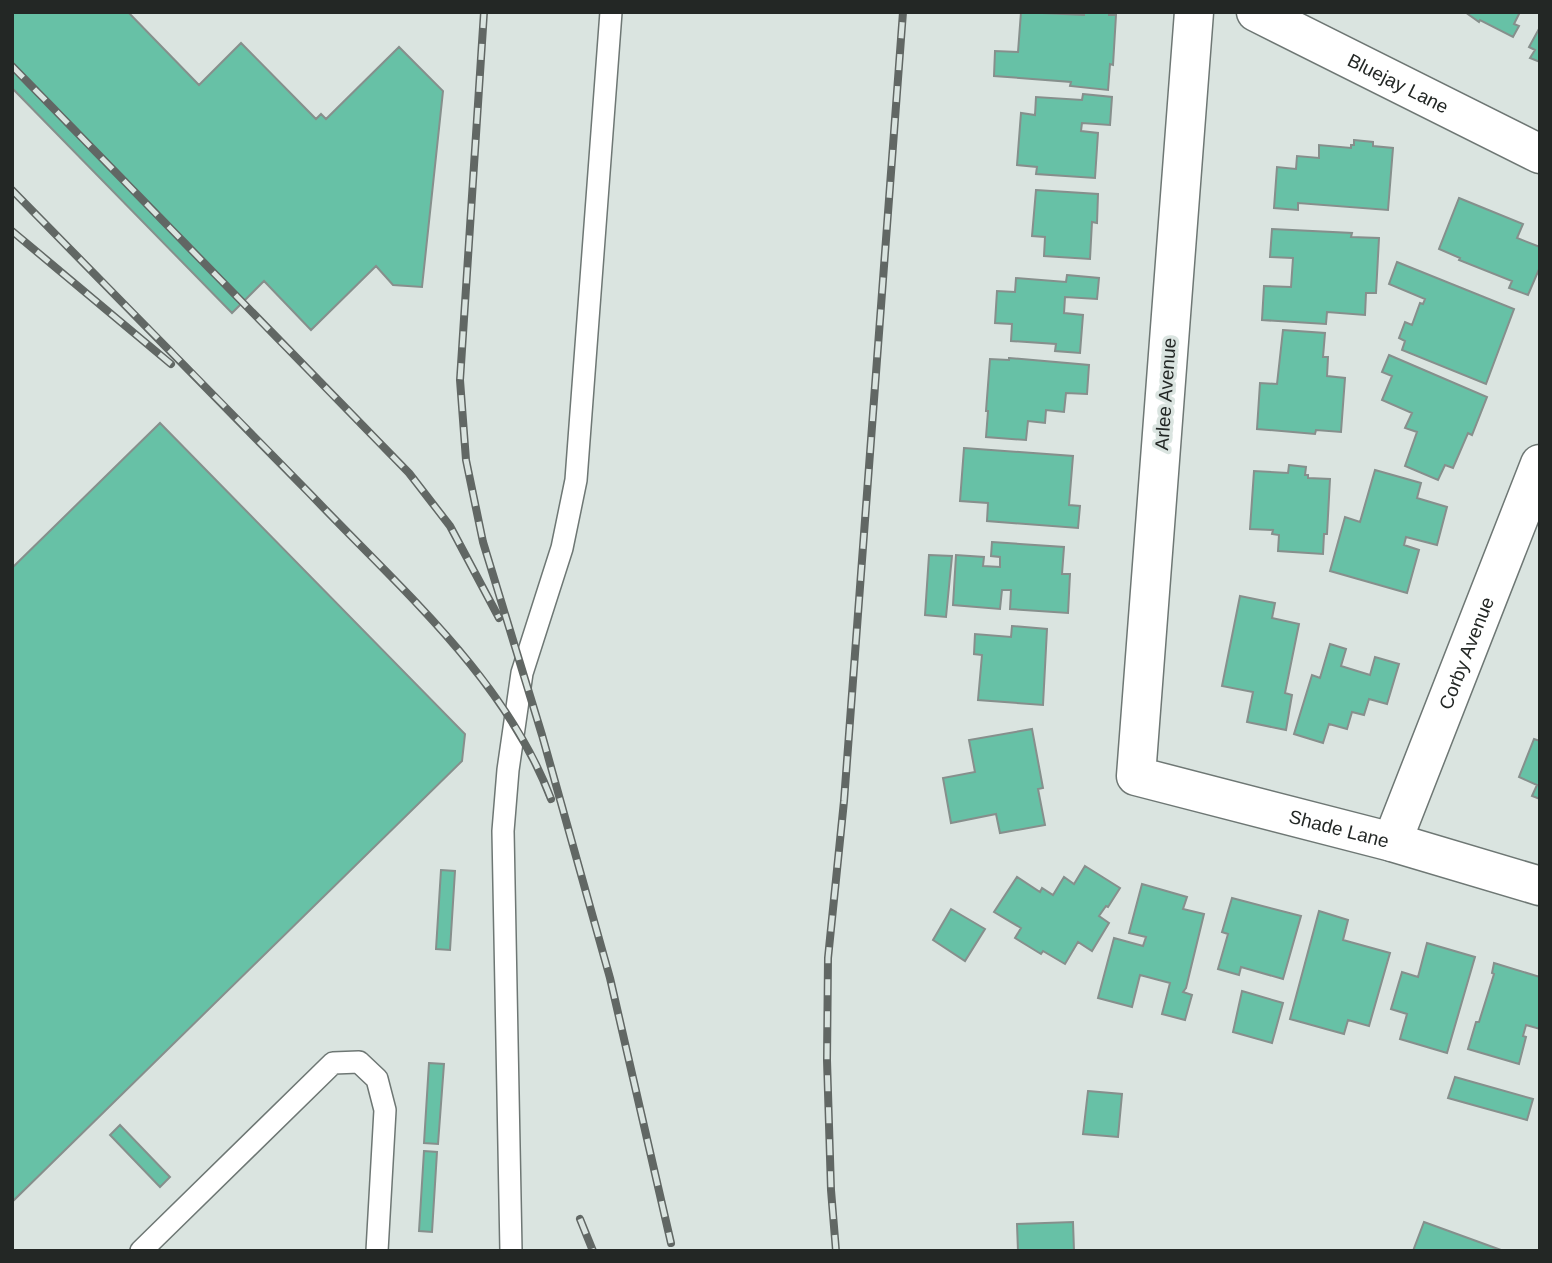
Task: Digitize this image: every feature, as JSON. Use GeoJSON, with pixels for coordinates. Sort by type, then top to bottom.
{"type":"FeatureCollection","features":[{"type":"Feature","properties":{"kind":"street","name":"Arlee Avenue"},"geometry":{"type":"LineString","coordinates":[[1136,776],[1194,12]]}},
{"type":"Feature","properties":{"kind":"street","name":"Bluejay Lane"},"geometry":{"type":"LineString","coordinates":[[1256,12],[1540,155]]}},
{"type":"Feature","properties":{"kind":"street","name":"Corby Avenue"},"geometry":{"type":"LineString","coordinates":[[1392,842],[1540,464]]}},
{"type":"Feature","properties":{"kind":"street","name":"Shade Lane"},"geometry":{"type":"LineString","coordinates":[[1136,776],[1392,842],[1540,886]]}},
{"type":"Feature","properties":{"kind":"lane"},"geometry":{"type":"LineString","coordinates":[[511,1251],[503,831],[508,770],[522,673],[562,548],[576,480],[611,12]]}},
{"type":"Feature","properties":{"kind":"lane"},"geometry":{"type":"LineString","coordinates":[[141,1251],[332,1063],[359,1062],[377,1079],[385,1110],[377,1251]]}},
{"type":"Feature","properties":{"kind":"building"},"geometry":{"type":"Polygon","coordinates":[[[12,12],[128,12],[199,85],[241,43],[316,119],[321,114],[326,119],[399,47],[443,91],[422,287],[393,285],[376,266],[311,330],[264,281],[232,313],[12,88],[12,12]]]}},
{"type":"Feature","properties":{"kind":"building"},"geometry":{"type":"Polygon","coordinates":[[[1021,12],[1084,15],[1084,12],[1109,12],[1109,15],[1116,15],[1113,65],[1110,64],[1108,90],[1070,86],[1071,82],[994,76],[995,51],[1018,52],[1021,12]]]}},
{"type":"Feature","properties":{"kind":"building"},"geometry":{"type":"Polygon","coordinates":[[[1465,12],[1520,12],[1514,24],[1519,26],[1513,37],[1480,20],[1479,22],[1465,12]]]}},
{"type":"Feature","properties":{"kind":"building"},"geometry":{"type":"Polygon","coordinates":[[[1540,27],[1540,62],[1530,58],[1535,50],[1529,47],[1540,27]]]}},
{"type":"Feature","properties":{"kind":"building"},"geometry":{"type":"Polygon","coordinates":[[[1083,94],[1112,97],[1110,125],[1082,123],[1081,131],[1098,133],[1095,178],[1036,174],[1037,167],[1017,165],[1021,113],[1035,115],[1036,97],[1082,100],[1083,94]]]}},
{"type":"Feature","properties":{"kind":"building"},"geometry":{"type":"Polygon","coordinates":[[[1354,140],[1393,148],[1388,210],[1298,203],[1298,210],[1274,208],[1277,167],[1296,169],[1297,156],[1319,158],[1319,145],[1351,148],[1354,140]]]}},
{"type":"Feature","properties":{"kind":"building"},"geometry":{"type":"Polygon","coordinates":[[[1036,190],[1098,194],[1097,223],[1092,222],[1090,259],[1044,256],[1045,237],[1032,236],[1036,190]]]}},
{"type":"Feature","properties":{"kind":"building"},"geometry":{"type":"Polygon","coordinates":[[[1459,198],[1523,224],[1517,238],[1540,247],[1540,267],[1528,295],[1509,288],[1512,281],[1439,249],[1459,198]]]}},
{"type":"Feature","properties":{"kind":"building"},"geometry":{"type":"Polygon","coordinates":[[[1272,229],[1352,233],[1351,237],[1379,238],[1376,293],[1366,293],[1365,315],[1327,312],[1326,324],[1262,320],[1264,286],[1291,287],[1293,258],[1270,257],[1272,229]]]}},
{"type":"Feature","properties":{"kind":"building"},"geometry":{"type":"Polygon","coordinates":[[[1397,262],[1514,309],[1486,384],[1402,350],[1405,341],[1399,338],[1405,322],[1412,325],[1420,303],[1423,304],[1425,299],[1389,284],[1397,262]]]}},
{"type":"Feature","properties":{"kind":"building"},"geometry":{"type":"Polygon","coordinates":[[[1067,275],[1099,278],[1097,299],[1065,297],[1064,313],[1083,315],[1080,353],[1055,351],[1056,344],[1011,341],[1012,324],[995,323],[997,291],[1015,292],[1016,278],[1066,282],[1067,275]]]}},
{"type":"Feature","properties":{"kind":"building"},"geometry":{"type":"Polygon","coordinates":[[[1283,330],[1325,333],[1323,357],[1328,357],[1327,376],[1345,378],[1341,432],[1316,430],[1315,434],[1257,429],[1260,383],[1277,384],[1283,330]]]}},
{"type":"Feature","properties":{"kind":"building"},"geometry":{"type":"Polygon","coordinates":[[[1389,355],[1487,397],[1472,435],[1468,433],[1453,468],[1445,465],[1438,480],[1405,466],[1417,432],[1405,428],[1412,413],[1382,400],[1392,376],[1382,372],[1389,355]]]}},
{"type":"Feature","properties":{"kind":"building"},"geometry":{"type":"Polygon","coordinates":[[[1009,358],[1089,365],[1087,394],[1066,393],[1064,412],[1046,410],[1045,423],[1028,421],[1026,440],[986,437],[990,359],[1009,358]]]}},
{"type":"Feature","properties":{"kind":"building"},"geometry":{"type":"Polygon","coordinates":[[[160,423],[465,734],[462,761],[12,1202],[12,568],[160,423]]]}},
{"type":"Feature","properties":{"kind":"building"},"geometry":{"type":"Polygon","coordinates":[[[964,448],[1073,456],[1069,505],[1080,506],[1078,528],[987,521],[988,503],[960,501],[964,448]]]}},
{"type":"Feature","properties":{"kind":"building"},"geometry":{"type":"Polygon","coordinates":[[[1289,465],[1306,467],[1305,475],[1308,475],[1308,478],[1330,479],[1327,534],[1324,534],[1323,554],[1278,551],[1279,535],[1272,534],[1273,530],[1250,529],[1254,471],[1288,473],[1289,465]]]}},
{"type":"Feature","properties":{"kind":"building"},"geometry":{"type":"Polygon","coordinates":[[[1375,470],[1421,483],[1417,498],[1447,507],[1437,545],[1406,537],[1404,545],[1419,550],[1407,593],[1330,571],[1345,517],[1360,522],[1375,470]]]}},
{"type":"Feature","properties":{"kind":"building"},"geometry":{"type":"Polygon","coordinates":[[[992,542],[1064,547],[1062,574],[1070,574],[1068,613],[1010,609],[1011,590],[1002,590],[1000,609],[953,605],[956,555],[984,557],[983,566],[1000,567],[1000,557],[991,556],[992,542]]]}},
{"type":"Feature","properties":{"kind":"building"},"geometry":{"type":"Polygon","coordinates":[[[929,555],[952,556],[946,617],[925,615],[929,555]]]}},
{"type":"Feature","properties":{"kind":"building"},"geometry":{"type":"Polygon","coordinates":[[[1240,596],[1275,603],[1272,618],[1299,624],[1285,693],[1292,695],[1286,730],[1247,722],[1253,692],[1222,686],[1240,596]]]}},
{"type":"Feature","properties":{"kind":"building"},"geometry":{"type":"Polygon","coordinates":[[[1012,626],[1047,629],[1043,705],[978,700],[982,655],[974,654],[975,634],[1011,637],[1012,626]]]}},
{"type":"Feature","properties":{"kind":"building"},"geometry":{"type":"Polygon","coordinates":[[[1330,644],[1346,649],[1341,666],[1370,675],[1375,657],[1399,664],[1387,704],[1369,699],[1364,715],[1352,712],[1347,729],[1329,724],[1323,743],[1294,734],[1312,675],[1320,678],[1330,644]]]}},
{"type":"Feature","properties":{"kind":"building"},"geometry":{"type":"Polygon","coordinates":[[[1032,729],[1043,788],[1038,789],[1045,825],[1000,833],[996,814],[951,823],[943,778],[975,772],[969,740],[1032,729]]]}},
{"type":"Feature","properties":{"kind":"building"},"geometry":{"type":"Polygon","coordinates":[[[1534,739],[1540,741],[1540,799],[1532,796],[1537,785],[1519,777],[1534,739]]]}},
{"type":"Feature","properties":{"kind":"building"},"geometry":{"type":"Polygon","coordinates":[[[1085,866],[1120,888],[1099,916],[1109,923],[1092,951],[1078,942],[1065,964],[1043,951],[1041,954],[1015,938],[1021,928],[994,912],[1017,877],[1040,892],[1042,888],[1053,895],[1064,877],[1074,884],[1085,866]]]}},
{"type":"Feature","properties":{"kind":"building"},"geometry":{"type":"Polygon","coordinates":[[[441,870],[455,871],[450,950],[436,949],[441,870]]]}},
{"type":"Feature","properties":{"kind":"building"},"geometry":{"type":"Polygon","coordinates":[[[1142,884],[1187,897],[1183,909],[1204,914],[1183,992],[1192,995],[1185,1020],[1162,1014],[1170,983],[1140,975],[1132,1007],[1098,998],[1114,938],[1143,946],[1146,937],[1129,933],[1142,884]]]}},
{"type":"Feature","properties":{"kind":"building"},"geometry":{"type":"Polygon","coordinates":[[[1232,898],[1301,916],[1283,979],[1241,967],[1239,975],[1218,969],[1228,934],[1222,932],[1232,898]]]}},
{"type":"Feature","properties":{"kind":"building"},"geometry":{"type":"Polygon","coordinates":[[[951,909],[985,929],[965,961],[933,940],[951,909]]]}},
{"type":"Feature","properties":{"kind":"building"},"geometry":{"type":"Polygon","coordinates":[[[1319,911],[1348,920],[1343,940],[1390,953],[1369,1026],[1348,1020],[1344,1034],[1290,1019],[1319,911]]]}},
{"type":"Feature","properties":{"kind":"building"},"geometry":{"type":"Polygon","coordinates":[[[1427,943],[1475,957],[1447,1053],[1400,1039],[1407,1014],[1391,1009],[1402,972],[1418,977],[1427,943]]]}},
{"type":"Feature","properties":{"kind":"building"},"geometry":{"type":"Polygon","coordinates":[[[1494,963],[1540,977],[1540,1029],[1526,1025],[1523,1036],[1526,1037],[1519,1064],[1468,1049],[1494,974],[1494,963]]]}},
{"type":"Feature","properties":{"kind":"building"},"geometry":{"type":"Polygon","coordinates":[[[1242,991],[1283,1003],[1272,1043],[1233,1032],[1242,991]]]}},
{"type":"Feature","properties":{"kind":"building"},"geometry":{"type":"Polygon","coordinates":[[[429,1063],[444,1064],[438,1144],[424,1143],[429,1063]]]}},
{"type":"Feature","properties":{"kind":"building"},"geometry":{"type":"Polygon","coordinates":[[[1455,1077],[1533,1099],[1527,1120],[1448,1098],[1455,1077]]]}},
{"type":"Feature","properties":{"kind":"building"},"geometry":{"type":"Polygon","coordinates":[[[1088,1091],[1122,1094],[1118,1137],[1083,1134],[1088,1091]]]}},
{"type":"Feature","properties":{"kind":"building"},"geometry":{"type":"Polygon","coordinates":[[[120,1125],[170,1177],[160,1187],[110,1135],[120,1125]]]}},
{"type":"Feature","properties":{"kind":"building"},"geometry":{"type":"Polygon","coordinates":[[[424,1151],[437,1152],[432,1232],[419,1231],[424,1151]]]}},
{"type":"Feature","properties":{"kind":"building"},"geometry":{"type":"Polygon","coordinates":[[[1073,1222],[1074,1251],[1018,1251],[1017,1224],[1073,1222]]]}},
{"type":"Feature","properties":{"kind":"building"},"geometry":{"type":"Polygon","coordinates":[[[1424,1222],[1501,1250],[1501,1251],[1413,1251],[1424,1222]]]}},
{"type":"Feature","properties":{"kind":"railway"},"geometry":{"type":"LineString","coordinates":[[484,12],[460,380],[466,460],[483,542],[542,735],[610,978],[671,1243]]}},
{"type":"Feature","properties":{"kind":"railway"},"geometry":{"type":"LineString","coordinates":[[836,1251],[831,1190],[827,1060],[828,958],[844,801],[903,12]]}},
{"type":"Feature","properties":{"kind":"railway"},"geometry":{"type":"LineString","coordinates":[[12,66],[409,473],[450,526],[499,618]]}},
{"type":"Feature","properties":{"kind":"railway"},"geometry":{"type":"LineString","coordinates":[[12,190],[384,569],[449,639],[508,715],[532,756],[551,799]]}},
{"type":"Feature","properties":{"kind":"railway"},"geometry":{"type":"LineString","coordinates":[[12,231],[171,364]]}},
{"type":"Feature","properties":{"kind":"railway"},"geometry":{"type":"LineString","coordinates":[[580,1219],[593,1251]]}}]}
